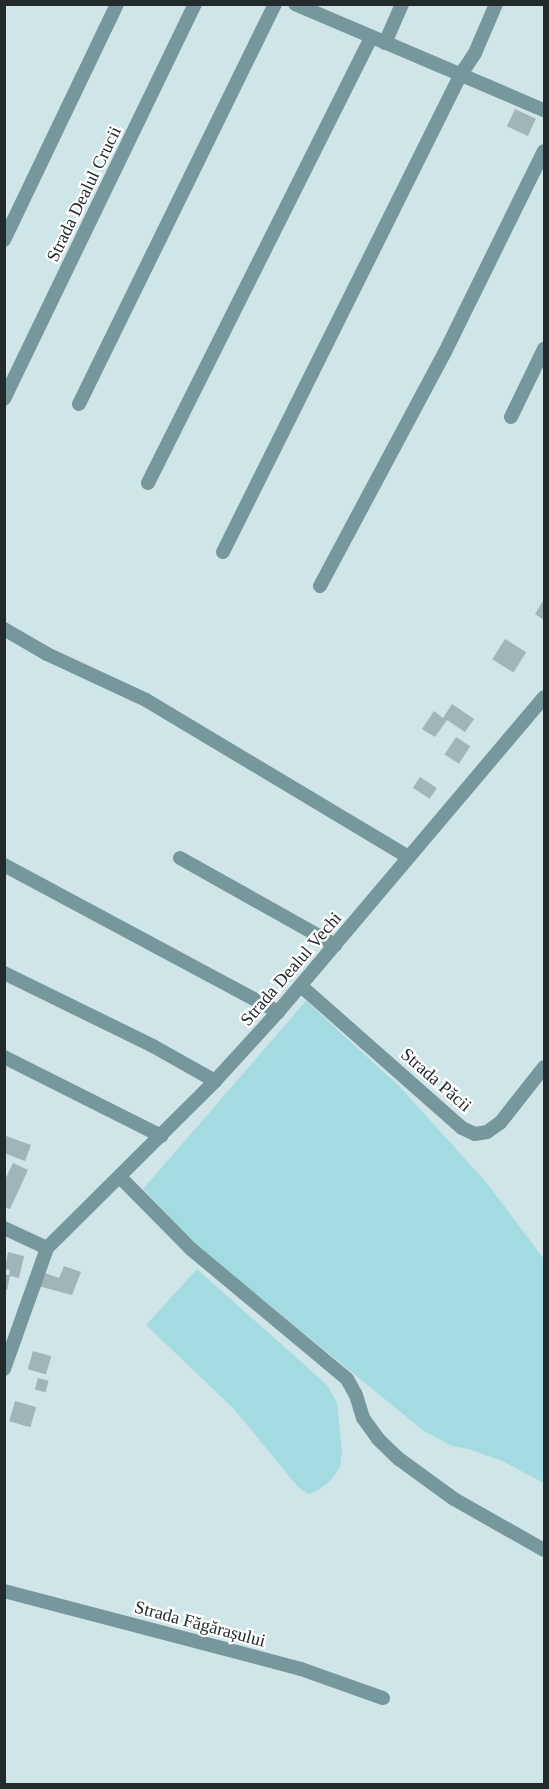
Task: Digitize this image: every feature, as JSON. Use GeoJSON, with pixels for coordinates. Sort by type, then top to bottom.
{"type":"FeatureCollection","features":[{"type":"Feature","properties":{"kind":"street"},"geometry":{"type":"LineString","coordinates":[[4,240],[117,4]]}},
{"type":"Feature","properties":{"kind":"street","name":"Strada Dealul Crucii"},"geometry":{"type":"LineString","coordinates":[[4,399],[195,4]]}},
{"type":"Feature","properties":{"kind":"street"},"geometry":{"type":"LineString","coordinates":[[79,404],[275,4]]}},
{"type":"Feature","properties":{"kind":"street"},"geometry":{"type":"LineString","coordinates":[[295,4],[314,8],[371,38],[544,107]]}},
{"type":"Feature","properties":{"kind":"street"},"geometry":{"type":"LineString","coordinates":[[385,43],[402,4]]}},
{"type":"Feature","properties":{"kind":"street"},"geometry":{"type":"LineString","coordinates":[[224,552],[461,74],[475,53],[496,4]]}},
{"type":"Feature","properties":{"kind":"street"},"geometry":{"type":"LineString","coordinates":[[148,483],[371,38]]}},
{"type":"Feature","properties":{"kind":"street"},"geometry":{"type":"LineString","coordinates":[[320,586],[445,352],[544,151]]}},
{"type":"Feature","properties":{"kind":"street"},"geometry":{"type":"LineString","coordinates":[[511,417],[544,349]]}},
{"type":"Feature","properties":{"kind":"street"},"geometry":{"type":"LineString","coordinates":[[4,629],[47,654],[146,700],[408,857]]}},
{"type":"Feature","properties":{"kind":"street","name":"Strada Dealul Vechi"},"geometry":{"type":"LineString","coordinates":[[47,1248],[216,1081],[301,986],[544,697]]}},
{"type":"Feature","properties":{"kind":"street"},"geometry":{"type":"LineString","coordinates":[[180,858],[335,945]]}},
{"type":"Feature","properties":{"kind":"street"},"geometry":{"type":"LineString","coordinates":[[4,865],[278,1012]]}},
{"type":"Feature","properties":{"kind":"street"},"geometry":{"type":"LineString","coordinates":[[4,973],[153,1046],[216,1081]]}},
{"type":"Feature","properties":{"kind":"street","name":"Strada Păcii"},"geometry":{"type":"LineString","coordinates":[[301,986],[462,1128],[475,1134],[487,1132],[500,1122],[544,1067]]}},
{"type":"Feature","properties":{"kind":"street"},"geometry":{"type":"LineString","coordinates":[[4,1057],[161,1136]]}},
{"type":"Feature","properties":{"kind":"street"},"geometry":{"type":"LineString","coordinates":[[120,1177],[190,1249],[347,1379],[357,1395],[363,1418],[378,1439],[399,1459],[454,1499],[544,1550]]}},
{"type":"Feature","properties":{"kind":"street"},"geometry":{"type":"LineString","coordinates":[[4,1228],[47,1248],[6,1362]]}},
{"type":"Feature","properties":{"kind":"street","name":"Strada Făgărașului"},"geometry":{"type":"LineString","coordinates":[[4,1591],[301,1670],[384,1698]]}},
{"type":"Feature","properties":{"kind":"shaded area"},"geometry":{"type":"Polygon","coordinates":[[[306,1001],[399,1086],[486,1182],[544,1259],[544,1483],[502,1461],[469,1449],[452,1446],[424,1431],[220,1265],[190,1239],[143,1189],[306,1001]]]}},
{"type":"Feature","properties":{"kind":"shaded area"},"geometry":{"type":"Polygon","coordinates":[[[197,1269],[327,1385],[337,1403],[342,1451],[340,1467],[331,1480],[319,1490],[308,1494],[298,1487],[234,1409],[146,1325],[197,1269]]]}},
{"type":"Feature","properties":{"kind":"building"},"geometry":{"type":"Polygon","coordinates":[[[515,109],[536,119],[528,136],[507,126],[515,109]]]}},
{"type":"Feature","properties":{"kind":"building"},"geometry":{"type":"Polygon","coordinates":[[[544,599],[544,620],[535,614],[544,599]]]}},
{"type":"Feature","properties":{"kind":"building"},"geometry":{"type":"Polygon","coordinates":[[[505,639],[526,652],[513,673],[492,659],[505,639]]]}},
{"type":"Feature","properties":{"kind":"building"},"geometry":{"type":"Polygon","coordinates":[[[452,704],[474,719],[465,732],[447,720],[435,737],[422,729],[434,711],[443,718],[452,704]]]}},
{"type":"Feature","properties":{"kind":"building"},"geometry":{"type":"Polygon","coordinates":[[[456,737],[470,746],[459,764],[445,755],[456,737]]]}},
{"type":"Feature","properties":{"kind":"building"},"geometry":{"type":"Polygon","coordinates":[[[420,777],[437,788],[430,799],[413,788],[420,777]]]}},
{"type":"Feature","properties":{"kind":"building"},"geometry":{"type":"Polygon","coordinates":[[[6,1136],[31,1145],[25,1161],[4,1153],[6,1136]]]}},
{"type":"Feature","properties":{"kind":"building"},"geometry":{"type":"Polygon","coordinates":[[[13,1163],[28,1170],[10,1209],[4,1207],[4,1182],[13,1163]]]}},
{"type":"Feature","properties":{"kind":"building"},"geometry":{"type":"Polygon","coordinates":[[[8,1252],[24,1256],[19,1278],[10,1276],[7,1290],[4,1290],[4,1275],[9,1275],[10,1270],[5,1269],[8,1252]]]}},
{"type":"Feature","properties":{"kind":"building"},"geometry":{"type":"Polygon","coordinates":[[[64,1266],[81,1272],[72,1295],[38,1286],[42,1272],[59,1278],[64,1266]]]}},
{"type":"Feature","properties":{"kind":"building"},"geometry":{"type":"Polygon","coordinates":[[[33,1351],[51,1356],[46,1375],[28,1369],[33,1351]]]}},
{"type":"Feature","properties":{"kind":"building"},"geometry":{"type":"Polygon","coordinates":[[[38,1378],[49,1381],[46,1392],[35,1390],[38,1378]]]}},
{"type":"Feature","properties":{"kind":"building"},"geometry":{"type":"Polygon","coordinates":[[[15,1401],[36,1407],[30,1427],[9,1421],[15,1401]]]}}]}
